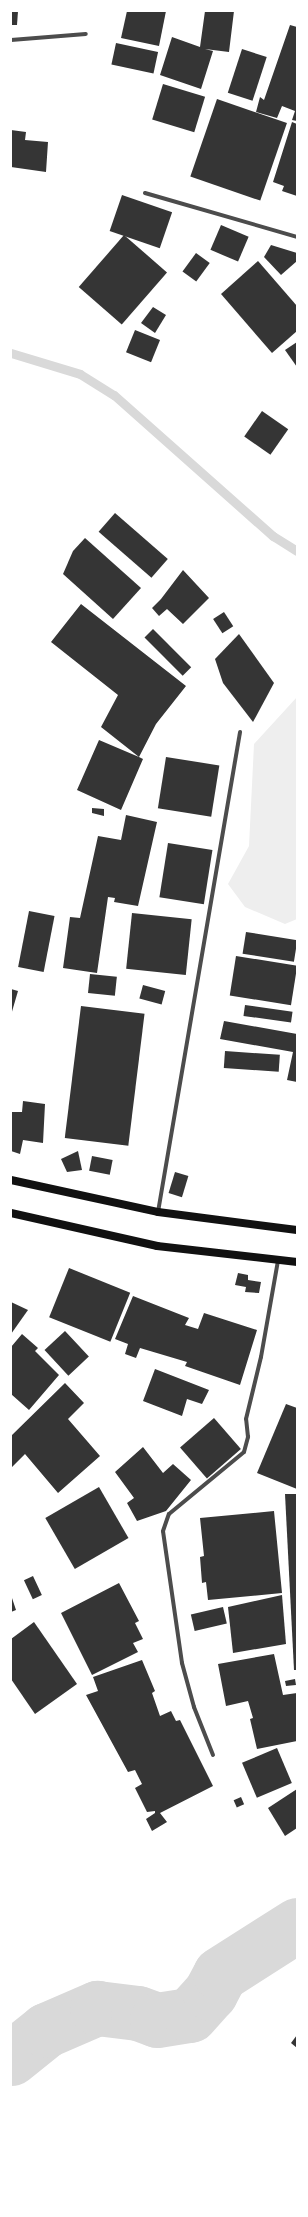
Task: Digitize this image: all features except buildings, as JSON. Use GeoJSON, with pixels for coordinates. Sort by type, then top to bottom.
{"type":"FeatureCollection","features":[{"type":"Feature","properties":{"kind":"main road"},"geometry":{"type":"LineString","coordinates":[[11,1180],[158,1212],[297,1230]]}},
{"type":"Feature","properties":{"kind":"main road"},"geometry":{"type":"LineString","coordinates":[[11,1213],[157,1246],[297,1262]]}},
{"type":"Feature","properties":{"kind":"street"},"geometry":{"type":"LineString","coordinates":[[11,40],[86,34]]}},
{"type":"Feature","properties":{"kind":"street"},"geometry":{"type":"LineString","coordinates":[[145,193],[297,237]]}},
{"type":"Feature","properties":{"kind":"street"},"geometry":{"type":"LineString","coordinates":[[158,1212],[240,732]]}},
{"type":"Feature","properties":{"kind":"street"},"geometry":{"type":"LineString","coordinates":[[213,1755],[194,1707],[182,1663],[163,1531],[169,1514],[244,1452],[248,1437],[246,1419],[261,1356],[278,1261]]}},
{"type":"Feature","properties":{"kind":"shaded area"},"geometry":{"type":"Polygon","coordinates":[[[297,697],[297,919],[285,924],[245,907],[228,884],[249,846],[254,744],[297,697]]]}},
{"type":"Feature","properties":{"kind":"waterway"},"geometry":{"type":"LineString","coordinates":[[11,353],[80,374],[114,395],[273,536],[297,551]]}},
{"type":"Feature","properties":{"kind":"waterway"},"geometry":{"type":"LineString","coordinates":[[11,2058],[46,2030],[97,2008],[138,2013],[157,2020],[190,2015],[210,1993],[220,1974],[297,1925]]}}]}
